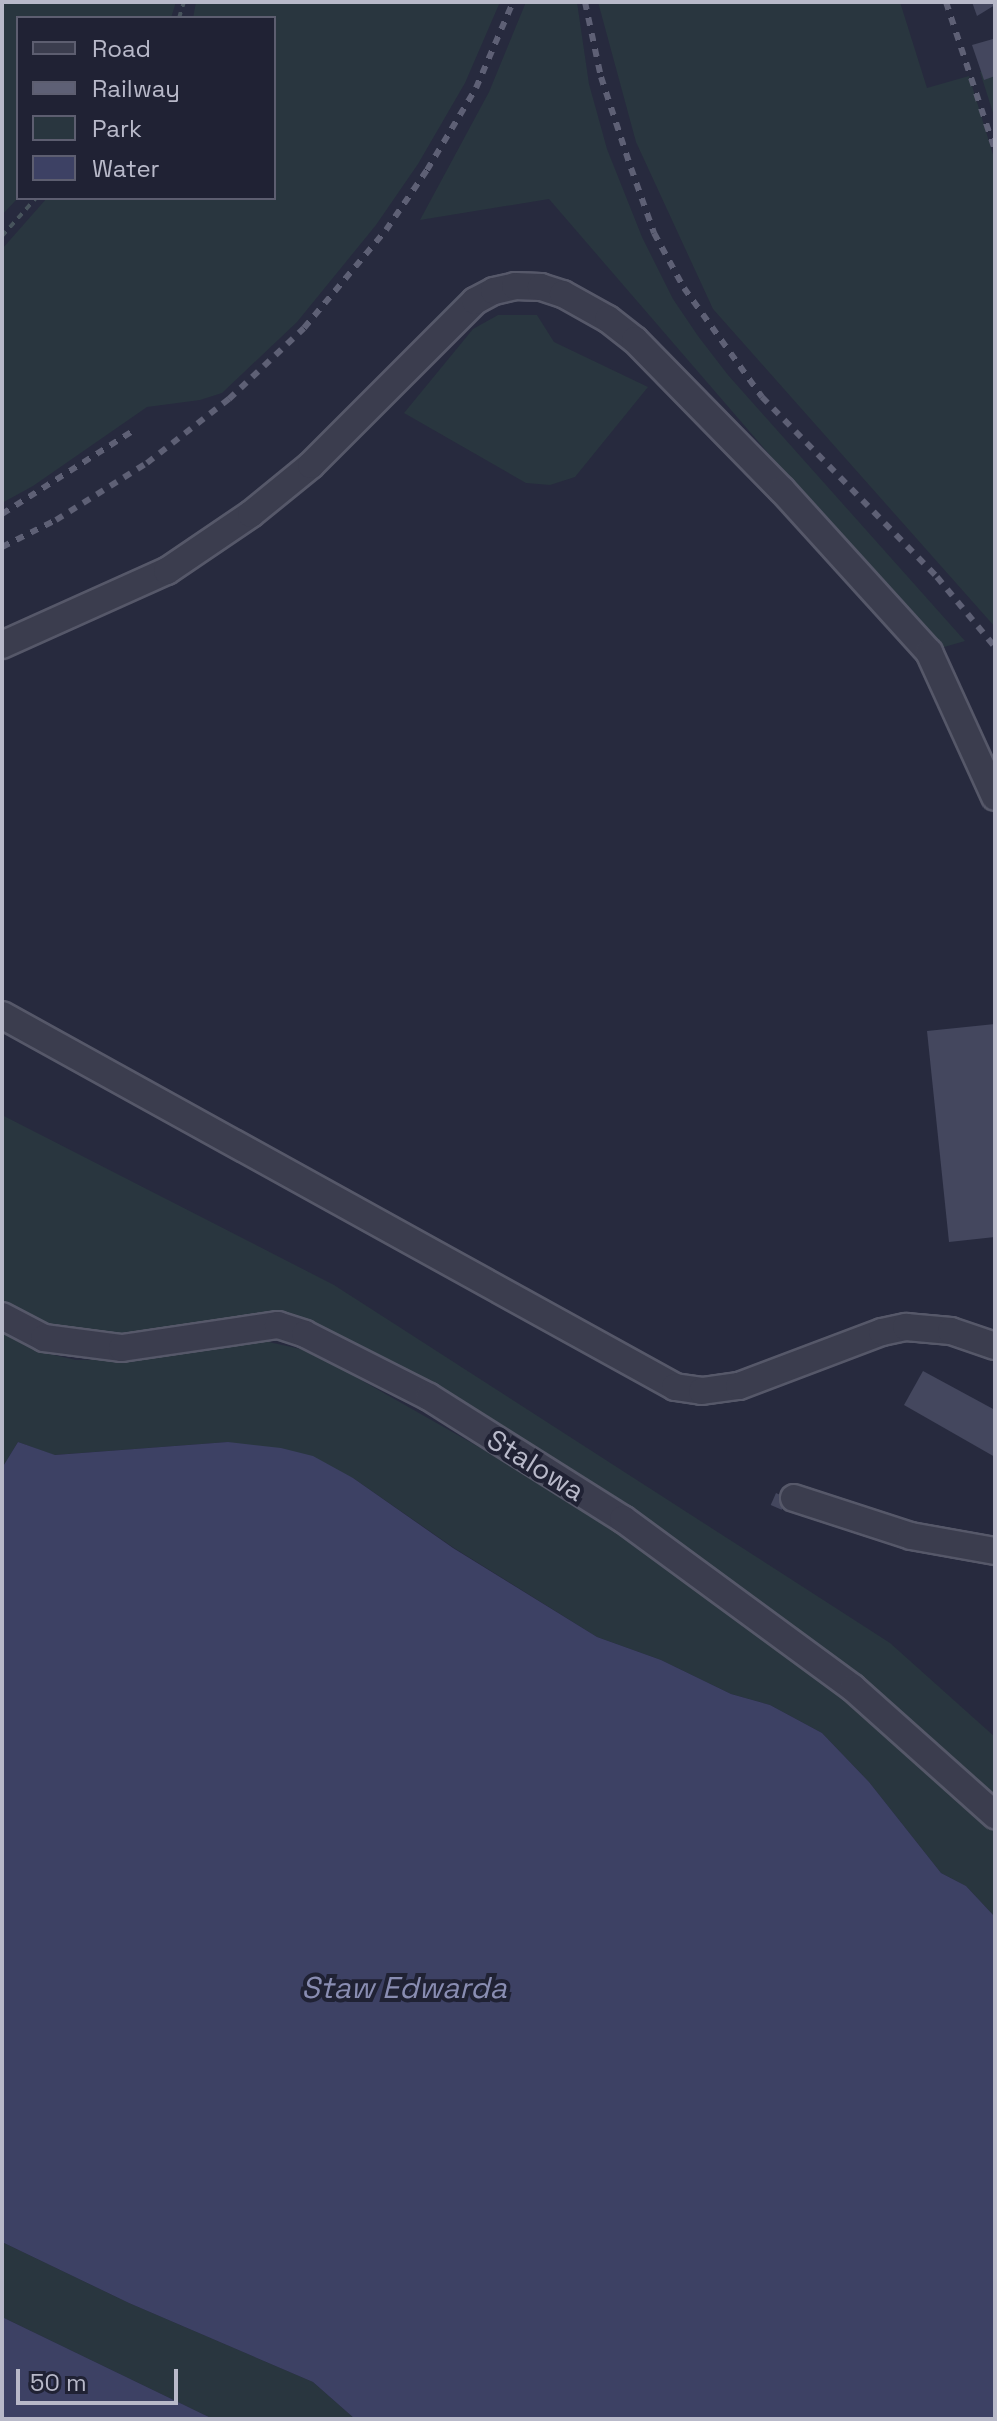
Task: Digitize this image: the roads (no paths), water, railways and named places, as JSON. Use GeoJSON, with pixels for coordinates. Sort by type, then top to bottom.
{"type":"FeatureCollection","features":[{"type":"Feature","properties":{"kind":"street"},"geometry":{"type":"LineString","coordinates":[[2,645],[167,571],[251,514],[311,465],[475,301],[505,288],[541,287],[585,306],[635,340],[782,490],[929,652],[995,797]]}},
{"type":"Feature","properties":{"kind":"street"},"geometry":{"type":"LineString","coordinates":[[2,1015],[675,1387],[702,1391],[739,1386],[882,1332],[906,1327],[951,1331],[995,1346]]}},
{"type":"Feature","properties":{"kind":"street","name":"Stalowa"},"geometry":{"type":"LineString","coordinates":[[2,1316],[44,1338],[122,1348],[278,1325],[305,1334],[429,1397],[623,1519],[853,1688],[995,1815]]}},
{"type":"Feature","properties":{"kind":"street"},"geometry":{"type":"LineString","coordinates":[[794,1498],[911,1536],[995,1551]]}},
{"type":"Feature","properties":{"kind":"water","name":"Staw Edwarda"},"geometry":{"type":"Polygon","coordinates":[[[18,1442],[55,1455],[228,1442],[281,1448],[313,1456],[353,1478],[453,1548],[597,1637],[661,1660],[731,1694],[770,1705],[822,1733],[869,1782],[941,1873],[966,1886],[995,1917],[995,2419],[355,2419],[313,2382],[129,2303],[2,2242],[2,1468],[18,1442]]]}},
{"type":"Feature","properties":{"kind":"water"},"geometry":{"type":"Polygon","coordinates":[[[2,2317],[213,2419],[2,2419],[2,2317]]]}},
{"type":"Feature","properties":{"kind":"railway"},"geometry":{"type":"LineString","coordinates":[[2,547],[56,520],[147,463],[229,399],[304,328],[386,230],[427,170],[476,88],[513,2]]}},
{"type":"Feature","properties":{"kind":"railway"},"geometry":{"type":"LineString","coordinates":[[585,2],[601,77],[631,168],[654,233],[684,288],[762,397],[937,577],[995,647]]}},
{"type":"Feature","properties":{"kind":"railway"},"geometry":{"type":"LineString","coordinates":[[946,2],[995,150]]}},
{"type":"Feature","properties":{"kind":"railway"},"geometry":{"type":"LineString","coordinates":[[2,514],[136,429]]}}]}
